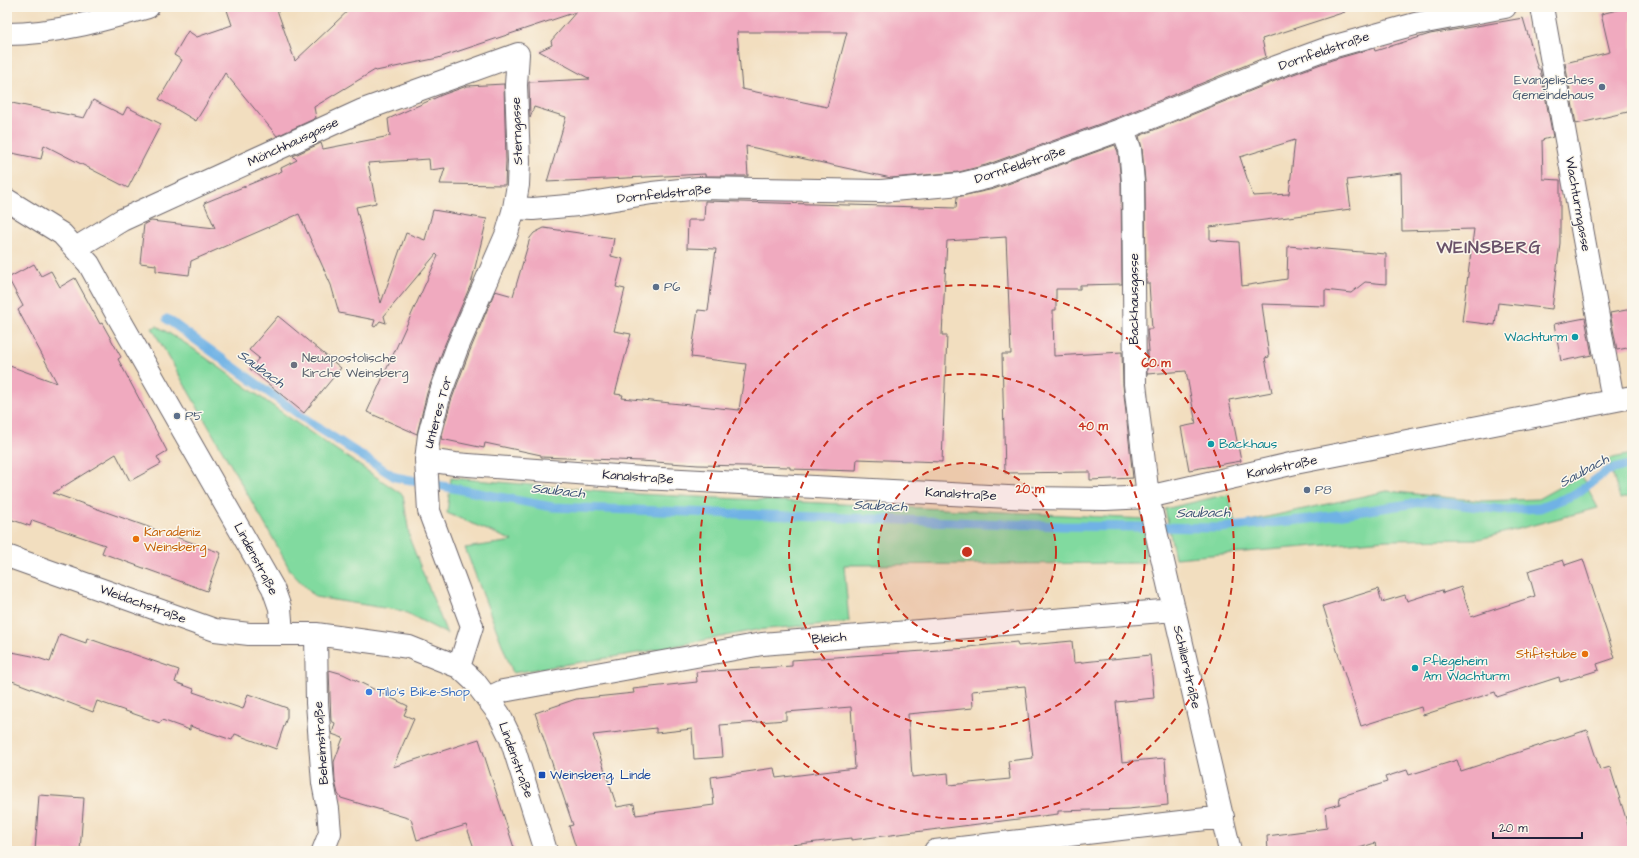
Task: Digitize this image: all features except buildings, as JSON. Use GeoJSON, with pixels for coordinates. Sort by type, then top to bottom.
{"type":"FeatureCollection","features":[{"type":"Feature","properties":{"kind":"street"},"geometry":{"type":"LineString","coordinates":[[7,34],[21,34],[65,28],[148,7]]}},
{"type":"Feature","properties":{"kind":"street","name":"Dornfeldstraße"},"geometry":{"type":"LineString","coordinates":[[514,208],[534,209],[578,205],[652,193],[699,188],[881,190],[961,184],[990,177],[1124,129],[1276,67],[1328,48],[1374,34],[1415,24],[1505,7]]}},
{"type":"Feature","properties":{"kind":"street","name":"Wachturmgasse"},"geometry":{"type":"LineString","coordinates":[[1542,7],[1623,398]]}},
{"type":"Feature","properties":{"kind":"street","name":"Sterngasse"},"geometry":{"type":"LineString","coordinates":[[514,208],[518,185],[519,161],[516,85],[518,54]]}},
{"type":"Feature","properties":{"kind":"street","name":"Mönchhausgasse"},"geometry":{"type":"LineString","coordinates":[[76,248],[122,220],[363,110],[518,54]]}},
{"type":"Feature","properties":{"kind":"street","name":"Backhausgasse"},"geometry":{"type":"LineString","coordinates":[[1124,129],[1130,149],[1133,182],[1135,384],[1150,507]]}},
{"type":"Feature","properties":{"kind":"street","name":"Lindenstraße"},"geometry":{"type":"LineString","coordinates":[[7,200],[62,234],[89,264],[273,588],[280,608],[282,633],[316,634],[409,647],[459,667],[474,681],[488,698],[499,714],[511,739],[546,851]]}},
{"type":"Feature","properties":{"kind":"street","name":"Unteres Tor"},"geometry":{"type":"LineString","coordinates":[[459,667],[472,626],[429,511],[426,467],[429,435],[439,397],[457,348],[507,233],[514,208]]}},
{"type":"Feature","properties":{"kind":"street","name":"Kanalstraße"},"geometry":{"type":"LineString","coordinates":[[426,467],[455,464],[644,478],[1028,498],[1105,499],[1150,507],[1296,463],[1623,398]]}},
{"type":"Feature","properties":{"kind":"street","name":"Schillerstraße"},"geometry":{"type":"LineString","coordinates":[[1150,507],[1230,851]]}},
{"type":"Feature","properties":{"kind":"street","name":"Weidachstraße"},"geometry":{"type":"LineString","coordinates":[[7,556],[214,630],[249,634],[282,633]]}},
{"type":"Feature","properties":{"kind":"street","name":"Bleich"},"geometry":{"type":"LineString","coordinates":[[488,698],[503,691],[762,644],[1174,610]]}},
{"type":"Feature","properties":{"kind":"street","name":"Beheimstraße"},"geometry":{"type":"LineString","coordinates":[[316,634],[317,703],[323,783],[328,809],[330,833],[323,851]]}},
{"type":"Feature","properties":{"kind":"street"},"geometry":{"type":"LineString","coordinates":[[935,851],[1223,817]]}},
{"type":"Feature","properties":{"kind":"green space"},"geometry":{"type":"Polygon","coordinates":[[[157,326],[188,345],[298,424],[403,495],[410,540],[447,634],[403,611],[315,597],[291,572],[152,328],[157,326]]]}},
{"type":"Feature","properties":{"kind":"green space"},"geometry":{"type":"Polygon","coordinates":[[[1632,454],[1632,496],[1620,499],[1608,459],[1632,454]]]}},
{"type":"Feature","properties":{"kind":"green space"},"geometry":{"type":"Polygon","coordinates":[[[1581,475],[1598,508],[1480,539],[1386,540],[1175,558],[1165,509],[1229,495],[1235,524],[1387,491],[1481,501],[1538,499],[1581,475]]]}},
{"type":"Feature","properties":{"kind":"green space"},"geometry":{"type":"Polygon","coordinates":[[[451,478],[638,494],[1145,519],[1145,563],[844,565],[849,622],[756,630],[644,652],[513,673],[465,548],[513,541],[447,513],[451,478]]]}},
{"type":"Feature","properties":{"kind":"waterway","name":"Saubach"},"geometry":{"type":"LineString","coordinates":[[167,319],[314,425],[395,477],[552,507],[1062,526],[1219,528],[1310,519],[1429,501],[1504,510],[1540,508],[1576,494],[1607,471],[1632,464]]}},
{"type":"Feature","properties":{"kind":"place","name":"Evangelisches Gemeindehaus"},"geometry":{"type":"Point","coordinates":[1602,87]}},
{"type":"Feature","properties":{"kind":"place","name":"P6"},"geometry":{"type":"Point","coordinates":[656,287]}},
{"type":"Feature","properties":{"kind":"place","name":"Wachturm"},"geometry":{"type":"Point","coordinates":[1575,337]}},
{"type":"Feature","properties":{"kind":"place","name":"Neuapostolische Kirche Weinsberg"},"geometry":{"type":"Point","coordinates":[294,365]}},
{"type":"Feature","properties":{"kind":"place","name":"P5"},"geometry":{"type":"Point","coordinates":[177,416]}},
{"type":"Feature","properties":{"kind":"place","name":"Backhaus"},"geometry":{"type":"Point","coordinates":[1211,444]}},
{"type":"Feature","properties":{"kind":"place","name":"P8"},"geometry":{"type":"Point","coordinates":[1307,490]}},
{"type":"Feature","properties":{"kind":"place","name":"Karadeniz Weinsberg"},"geometry":{"type":"Point","coordinates":[136,539]}},
{"type":"Feature","properties":{"kind":"place","name":"Stiftstube"},"geometry":{"type":"Point","coordinates":[1585,654]}},
{"type":"Feature","properties":{"kind":"place","name":"Pflegeheim Am Wachturm"},"geometry":{"type":"Point","coordinates":[1415,668]}},
{"type":"Feature","properties":{"kind":"place","name":"Tilo's Bike-Shop"},"geometry":{"type":"Point","coordinates":[369,692]}},
{"type":"Feature","properties":{"kind":"place","name":"Weinsberg, Linde"},"geometry":{"type":"Point","coordinates":[542,775]}},
{"type":"Feature","properties":{"kind":"district","name":"WEINSBERG"},"geometry":{"type":"Point","coordinates":[1489,248]}}]}
